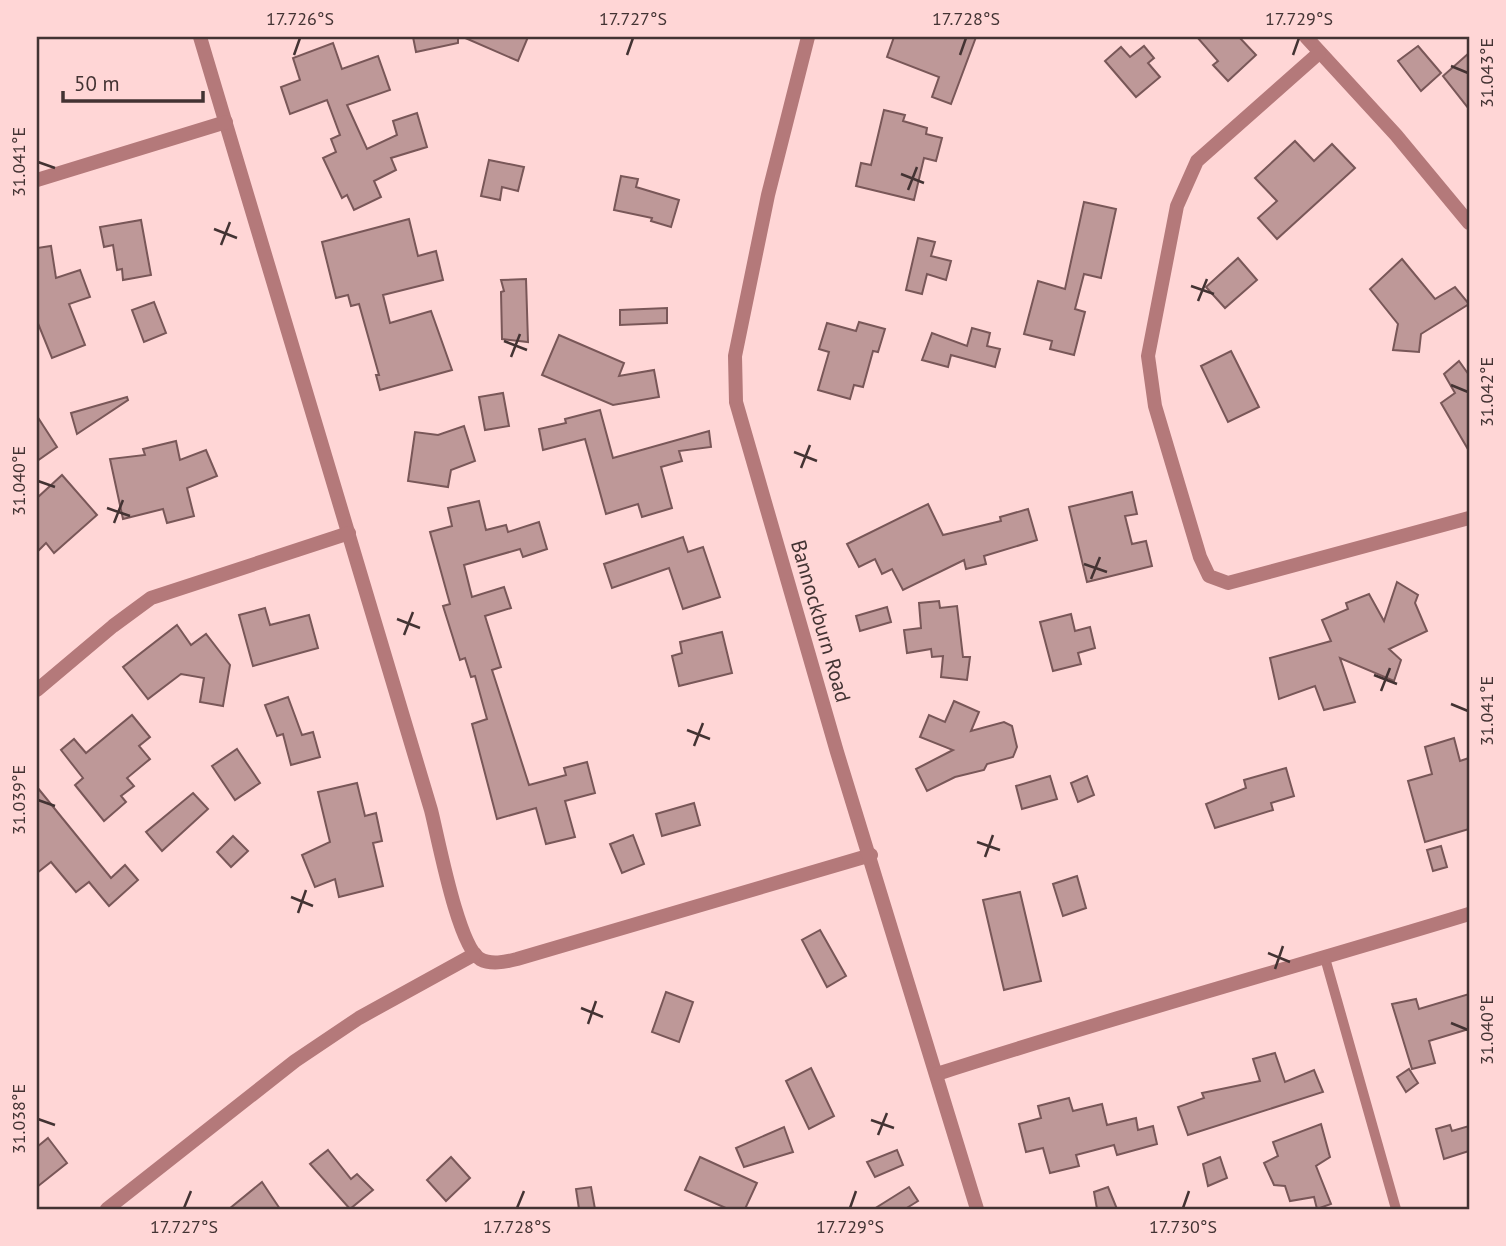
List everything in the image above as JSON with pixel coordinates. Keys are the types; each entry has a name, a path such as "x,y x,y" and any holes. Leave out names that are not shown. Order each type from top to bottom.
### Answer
{"street":[{"path":"200,37 431,810 450,890 468,944 475,954 491,962 517,959 871,855"},
{"name":"Bannockburn Road","path":"808,37 768,195 735,356 734,383 751,461 977,1209"},
{"path":"1306,37 1381,118 1469,223"},
{"path":"1319,53 1197,161 1177,206 1148,356 1155,406 1200,557 1209,576 1228,583 1469,518"},
{"path":"37,180 226,122"},
{"path":"37,690 151,598 349,533"},
{"path":"937,1074 1111,1017 1325,958 1469,914"},
{"path":"107,1209 303,1056 359,1018 475,954"}],"lane":[{"path":"1325,958 1396,1209"}],"building":[{"path":"413,37 458,37 458,43 416,52"},
{"path":"463,37 528,37 518,61"},
{"path":"894,37 976,37 951,104 932,97 939,77 887,57"},
{"path":"1197,37 1239,37 1256,55 1228,81 1213,65 1218,61"},
{"path":"333,43 342,69 378,56 390,90 347,105 367,149 397,135 393,121 417,113 427,147 391,158 396,170 374,181 381,197 354,210 347,195 342,198 323,158 336,152 331,139 340,135 327,100 290,114 281,87 300,80 293,58"},
{"path":"1144,46 1154,58 1148,63 1160,77 1136,97 1105,61 1121,47 1130,57"},
{"path":"1418,46 1441,73 1421,91 1398,61"},
{"path":"1469,53 1469,109 1443,76"},
{"path":"884,110 905,115 903,121 927,128 926,134 942,138 936,161 924,158 914,200 856,186 861,163 871,165"},
{"path":"1295,141 1314,161 1332,144 1355,168 1277,239 1258,218 1277,201 1255,178"},
{"path":"489,160 524,167 518,191 502,187 500,200 481,196"},
{"path":"621,176 638,179 636,187 679,200 671,227 651,221 652,218 614,210"},
{"path":"1084,202 1116,209 1101,278 1084,274 1075,309 1085,312 1074,355 1050,349 1052,341 1024,334 1038,281 1065,289"},
{"path":"409,219 418,256 436,251 443,280 383,295 390,323 431,311 452,370 380,390 376,375 379,375 359,304 351,306 348,295 336,298 322,242"},
{"path":"141,220 151,275 123,280 122,269 117,270 113,245 104,247 100,227"},
{"path":"918,238 935,242 931,256 951,261 946,280 927,274 922,294 906,290"},
{"path":"51,246 56,278 80,270 90,297 69,304 85,345 52,358 37,321 37,248"},
{"path":"1238,258 1257,280 1225,308 1206,287"},
{"path":"1402,259 1435,299 1455,287 1469,304 1421,334 1419,352 1393,350 1398,324 1370,289"},
{"path":"526,279 528,342 502,339 501,292 504,291 501,280"},
{"path":"154,302 166,333 144,342 132,310"},
{"path":"667,308 667,323 620,325 620,310"},
{"path":"859,322 885,329 878,352 873,351 863,387 854,385 850,399 818,390 829,352 819,349 827,323 856,331"},
{"path":"972,328 990,333 987,346 1000,349 995,367 951,355 948,367 922,360 932,333 967,346"},
{"path":"559,335 624,363 619,376 654,370 659,397 613,405 542,375"},
{"path":"1231,351 1259,407 1228,422 1201,366"},
{"path":"1459,361 1469,375 1469,451 1441,403 1455,393 1444,374"},
{"path":"503,393 509,426 485,430 479,397"},
{"path":"127,397 128,400 77,434 71,413"},
{"path":"600,410 613,458 709,431 711,447 679,451 682,461 661,467 672,508 642,517 638,504 606,514 585,439 543,450 539,429 566,423 565,419"},
{"path":"37,416 57,447 37,461"},
{"path":"464,426 475,461 451,470 448,487 408,481 415,432 438,435"},
{"path":"176,441 180,460 206,450 217,476 187,488 194,516 167,523 163,509 123,519 110,459 145,455 143,449"},
{"path":"62,475 97,515 54,553 46,543 37,552 37,498"},
{"path":"1132,492 1137,514 1125,516 1132,544 1146,541 1152,566 1087,582 1069,507"},
{"path":"479,501 486,530 506,525 508,532 539,522 547,549 523,557 520,549 464,565 472,597 504,587 511,608 485,616 501,667 492,670 529,785 566,775 564,768 587,762 595,793 565,801 575,837 546,844 536,808 497,819 472,724 487,719 475,676 471,677 465,658 460,660 443,606 450,604 430,532 452,526 448,508"},
{"path":"928,504 943,535 1001,521 1000,517 1028,509 1037,540 984,556 986,564 966,569 964,560 903,590 892,569 882,574 875,559 859,567 847,544"},
{"path":"683,537 688,552 703,547 720,597 683,609 669,568 612,588 604,564"},
{"path":"1397,582 1418,595 1415,603 1427,631 1389,649 1401,660 1394,681 1340,658 1355,702 1324,710 1315,686 1279,699 1270,658 1331,641 1322,620 1348,609 1346,603 1369,594 1384,621"},
{"path":"939,601 940,608 957,606 963,657 970,657 967,680 941,677 943,656 932,657 931,649 907,653 904,630 921,628 919,603"},
{"path":"887,607 891,622 860,631 856,616"},
{"path":"265,608 270,625 309,615 318,648 253,666 239,615"},
{"path":"1071,614 1075,631 1090,627 1095,648 1078,653 1081,664 1053,671 1040,622"},
{"path":"177,625 191,645 206,634 230,665 223,706 200,702 204,678 181,674 148,699 123,667"},
{"path":"722,632 732,673 679,686 672,656 682,653 680,642"},
{"path":"288,697 302,735 313,732 320,757 291,765 283,734 277,736 265,705"},
{"path":"954,701 979,712 971,731 1004,722 1012,726 1017,747 1013,757 987,764 984,770 955,777 927,791 916,769 953,750 920,737 929,715 945,722"},
{"path":"132,715 150,737 139,746 150,759 127,778 134,786 121,796 126,802 104,821 75,785 83,778 61,750 74,739 86,753"},
{"path":"1454,738 1460,761 1469,758 1469,829 1425,842 1408,781 1432,774 1425,747"},
{"path":"237,749 260,783 235,800 212,766"},
{"path":"1286,768 1294,796 1271,803 1273,810 1215,828 1206,804 1246,788 1244,780"},
{"path":"1050,776 1057,799 1022,809 1016,786"},
{"path":"1087,776 1094,795 1078,802 1071,783"},
{"path":"357,783 365,816 376,813 382,841 373,843 383,886 339,897 335,879 315,887 302,855 330,842 318,792"},
{"path":"37,787 111,878 125,865 138,880 109,906 89,882 76,892 51,862 37,873"},
{"path":"193,793 208,809 162,851 146,832"},
{"path":"694,803 700,825 662,836 656,814"},
{"path":"633,835 644,864 622,873 610,844"},
{"path":"233,836 248,851 231,867 217,852"},
{"path":"1441,846 1447,867 1433,871 1427,850"},
{"path":"1077,876 1086,908 1063,916 1053,884"},
{"path":"1020,892 1041,981 1004,990 983,900"},
{"path":"820,930 846,976 827,987 802,940"},
{"path":"666,992 693,1002 679,1042 652,1032"},
{"path":"1469,994 1469,1029 1429,1041 1435,1063 1412,1069 1392,1004 1416,999 1419,1009"},
{"path":"1275,1053 1285,1082 1314,1070 1323,1092 1188,1135 1178,1107 1204,1098 1202,1093 1260,1081 1253,1059"},
{"path":"811,1068 834,1116 809,1129 786,1081"},
{"path":"1409,1069 1418,1083 1406,1092 1397,1077"},
{"path":"1069,1098 1073,1111 1102,1104 1107,1125 1136,1118 1138,1130 1153,1126 1157,1144 1117,1155 1114,1145 1076,1155 1079,1166 1050,1173 1043,1148 1026,1152 1019,1124 1041,1118 1038,1106"},
{"path":"1321,1124 1330,1157 1316,1166 1331,1204 1317,1209 1314,1197 1290,1201 1285,1186 1274,1185 1264,1163 1278,1156 1273,1142"},
{"path":"1450,1125 1452,1131 1469,1126 1469,1151 1444,1159 1436,1129"},
{"path":"784,1127 793,1152 744,1167 736,1148"},
{"path":"48,1138 67,1163 37,1187 37,1147"},
{"path":"328,1150 351,1179 357,1174 373,1190 350,1209 310,1164"},
{"path":"897,1150 903,1165 875,1177 867,1162"},
{"path":"451,1157 470,1178 446,1201 427,1180"},
{"path":"700,1157 757,1183 745,1209 728,1209 685,1190"},
{"path":"1220,1157 1227,1178 1208,1186 1203,1164"},
{"path":"262,1182 280,1209 229,1209"},
{"path":"591,1187 595,1209 579,1209 576,1189"},
{"path":"909,1187 918,1201 905,1209 874,1209"},
{"path":"1108,1187 1117,1209 1097,1209 1094,1192"}]}
